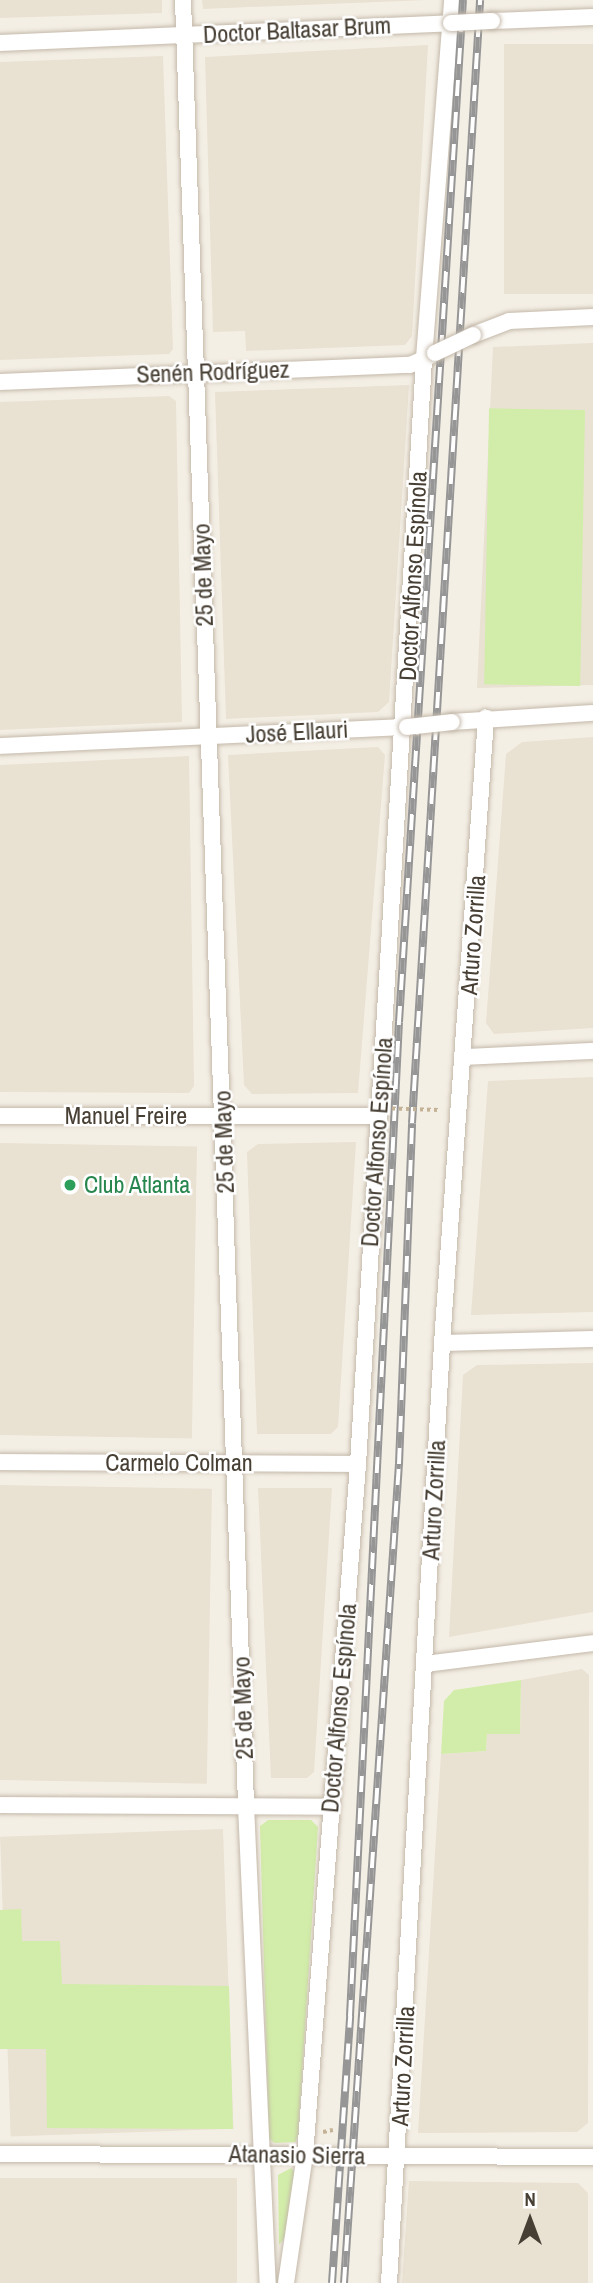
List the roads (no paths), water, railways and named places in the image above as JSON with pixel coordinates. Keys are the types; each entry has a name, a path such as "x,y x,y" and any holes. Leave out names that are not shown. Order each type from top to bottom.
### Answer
{"street":[{"name":"25 de Mayo","path":"183,0 246,1806 268,2283"},
{"name":"Doctor Alfonso Espínola","path":"286,2283 305,2155 358,1464 378,1112 406,727 452,0"},
{"name":"Doctor Baltasar Brum","path":"0,43 593,17"},
{"name":"Senén Rodríguez","path":"0,382 410,365 509,321 593,317"},
{"name":"José Ellauri","path":"0,746 406,727 486,718 593,713"},
{"name":"Arturo Zorrilla","path":"388,2283 398,2157 442,1343 465,1057 486,718"},
{"path":"465,1057 593,1051"},
{"name":"Manuel Freire","path":"0,1116 378,1112"},
{"path":"442,1343 593,1339"},
{"name":"Carmelo Colman","path":"0,1462 358,1464"},
{"path":"425,1664 593,1643"},
{"path":"0,1805 331,1807"},
{"name":"Atanasio Sierra","path":"0,2154 593,2157"}],"railway":[{"path":"332,2283 350,2016 399,1022 463,0"},
{"path":"344,2283 399,1464 412,1123 480,0"}],"place":[{"name":"Club Atlanta","path":"70,1185"}]}
